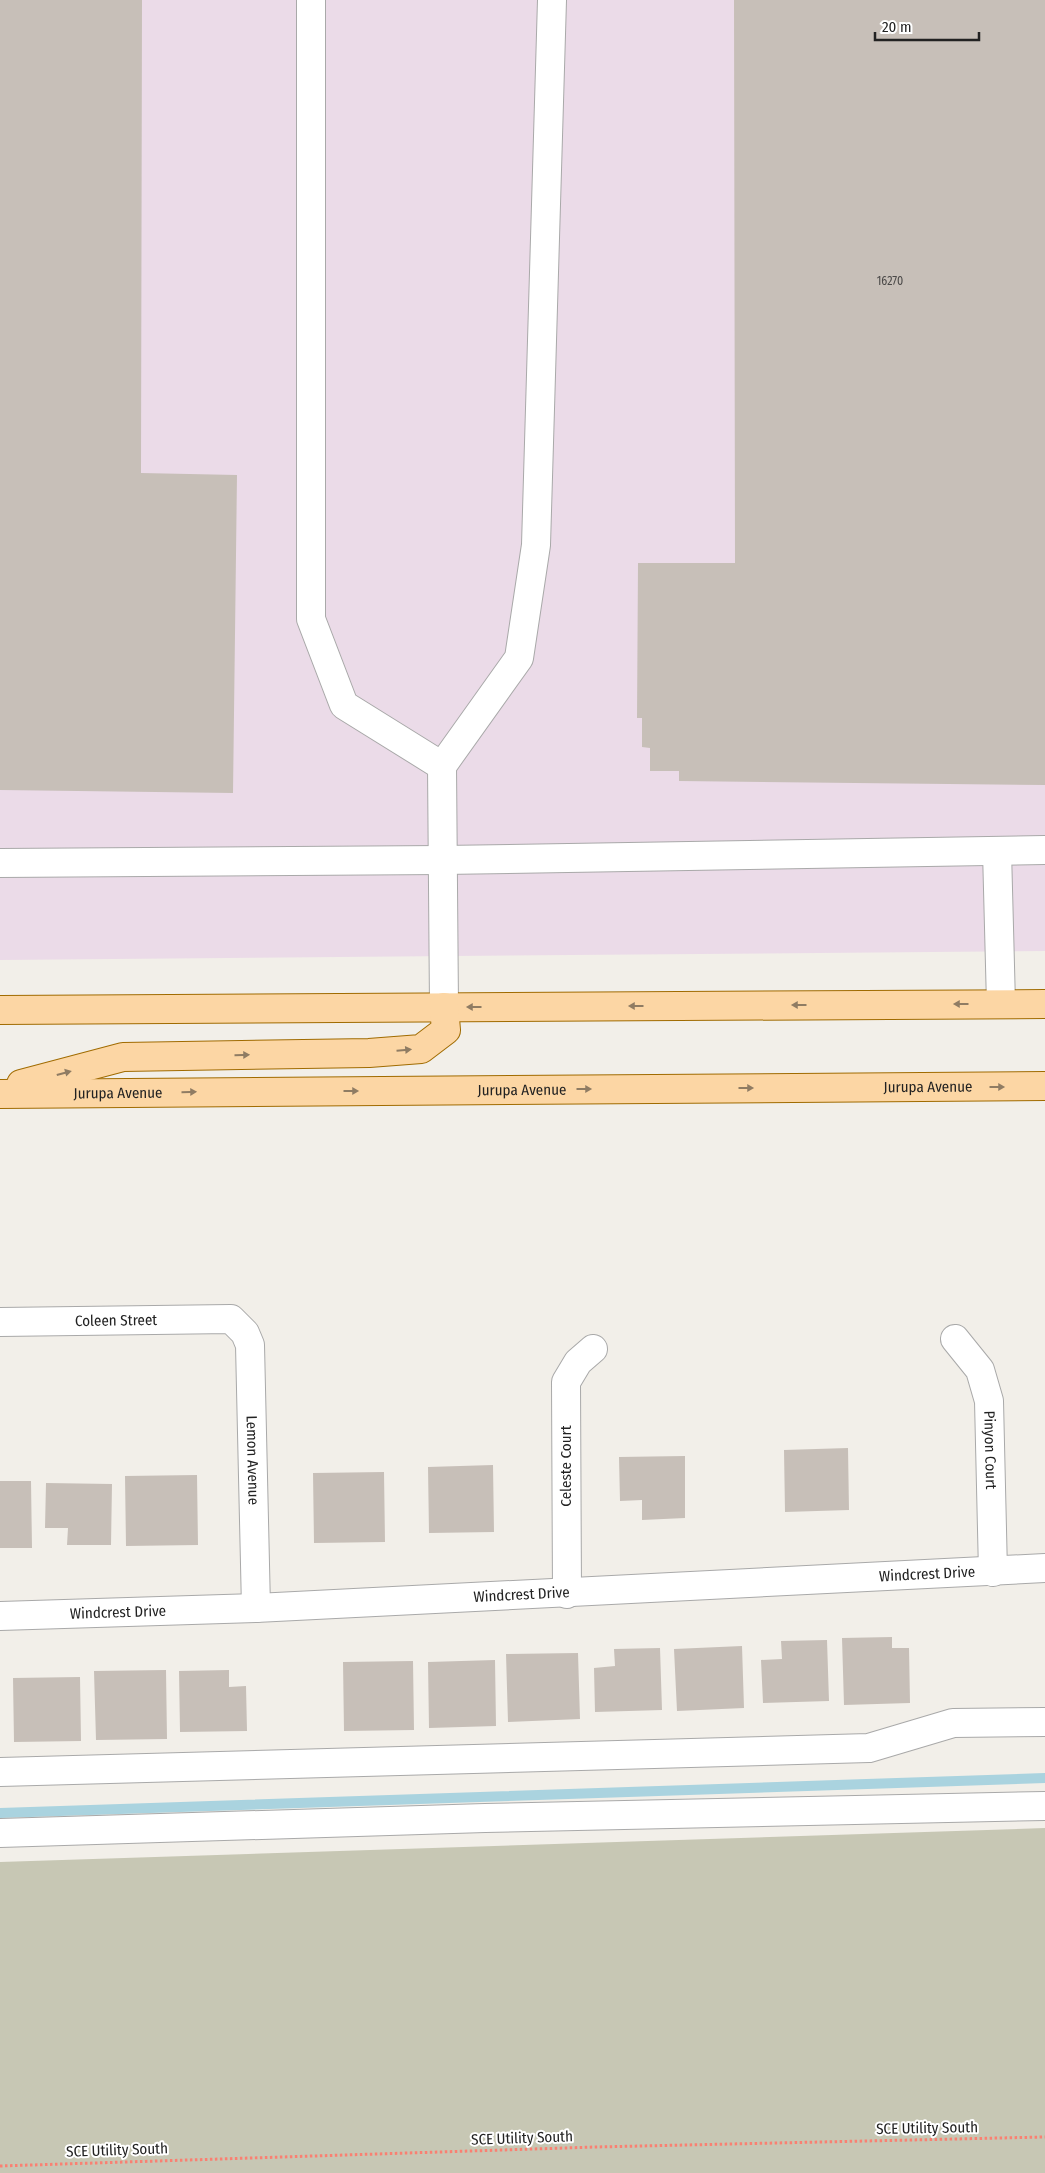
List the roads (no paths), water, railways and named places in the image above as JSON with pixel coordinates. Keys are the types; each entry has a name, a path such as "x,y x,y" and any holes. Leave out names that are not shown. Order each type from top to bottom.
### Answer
{"main road":[{"path":"0,1010 1045,1004"},
{"path":"0,1090 123,1057 369,1053 421,1048 446,1030 444,1007"},
{"name":"Jurupa Avenue","path":"0,1094 1045,1086"}],"street":[{"path":"311,0 311,619 344,705 442,766"},
{"path":"444,1007 442,766 519,658 536,545 552,0"},
{"path":"0,863 443,860 1045,850"},
{"path":"997,851 1001,1004"},
{"name":"Coleen Street","path":"0,1322 231,1319"},
{"name":"Lemon Avenue","path":"231,1319 245,1333 250,1345 256,1608"},
{"name":"Pinyon Court","path":"955,1339 980,1370 989,1401 992,1572"},
{"name":"Celeste Court","path":"566,1594 566,1382 578,1362 593,1349"},
{"name":"Windcrest Drive","path":"0,1616 256,1608 566,1594 1045,1568"},
{"path":"0,1772 869,1748 953,1723 1045,1722"},
{"path":"0,1833 485,1818 1045,1806"}],"waterway":[{"path":"0,1813 1045,1778"}]}
